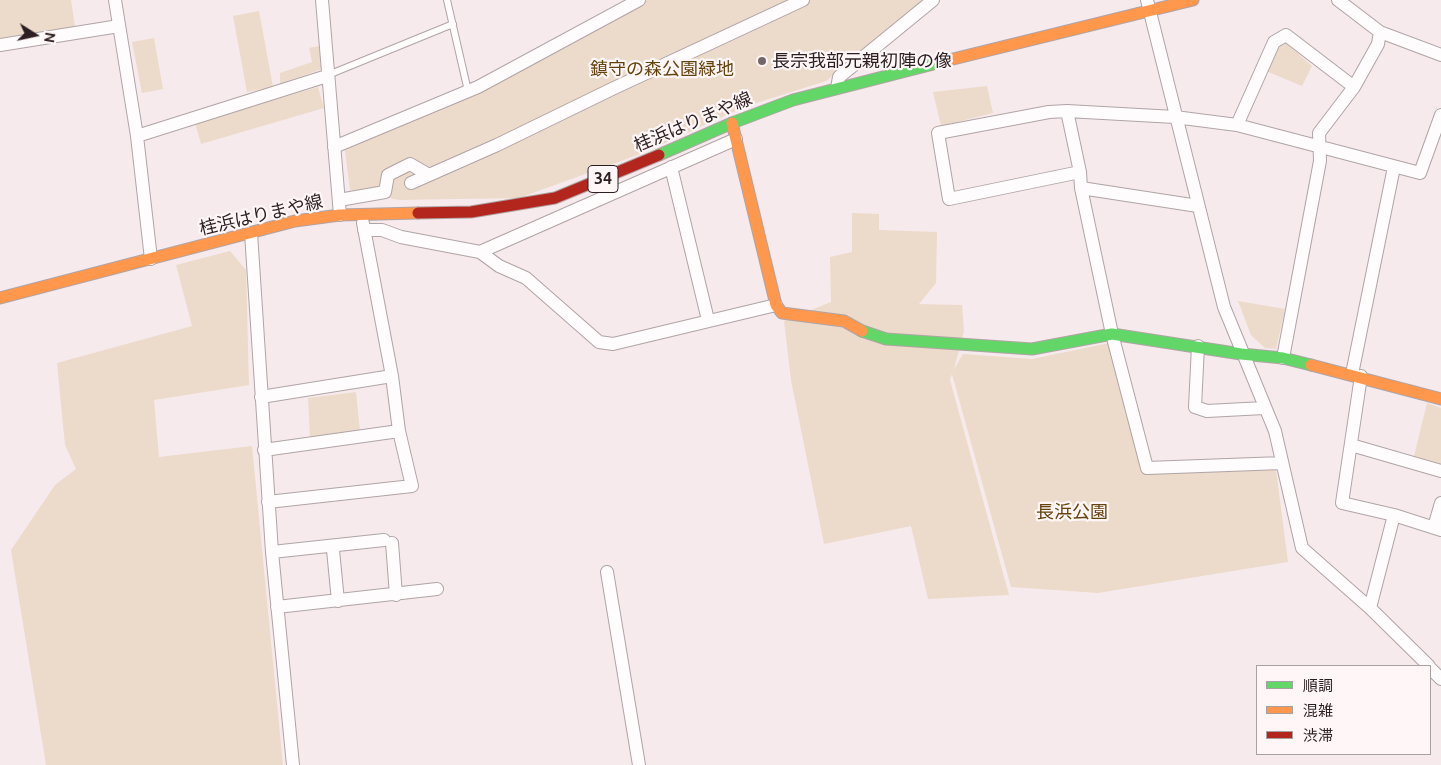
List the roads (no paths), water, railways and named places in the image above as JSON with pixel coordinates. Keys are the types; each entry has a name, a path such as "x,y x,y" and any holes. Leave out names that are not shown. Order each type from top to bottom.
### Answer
{"main road":[{"name":"桂浜はりまや線","path":"0,298 295,221 340,215 471,212 555,198 732,123 837,88 1149,6 1193,0"},
{"path":"732,123 776,306 782,313 844,321 870,335 886,339 1032,349 1112,334 1242,354 1283,358 1356,375 1441,399"}],"street":[{"path":"115,0 137,136 151,259"},
{"path":"322,0 340,215"},
{"path":"334,147 468,92 620,5 639,0"},
{"path":"411,183 497,146 612,88 803,0"},
{"path":"837,88 839,78 933,0"},
{"path":"1338,0 1380,32 1441,55"},
{"path":"1149,6 1175,117 1224,307 1275,431 1302,548 1370,608 1427,665"},
{"path":"0,45 119,26"},
{"path":"1283,358 1320,161 1319,133 1354,87 1378,44 1380,32"},
{"path":"1237,125 1274,42 1286,35 1354,87"},
{"path":"137,136 327,76"},
{"path":"1067,110 1080,172 1081,188 1112,334 1147,468 1282,463"},
{"path":"1080,172 949,199 938,132 1067,110 1175,117 1237,125 1420,174 1441,115"},
{"path":"480,252 736,139"},
{"path":"339,200 385,192 388,175 410,164 430,175"},
{"path":"671,167 708,320"},
{"path":"1394,167 1356,375 1351,445 1342,503 1394,515 1437,529 1441,503"},
{"path":"1081,188 1198,206"},
{"path":"268,502 412,486 399,431 392,376 361,214"},
{"path":"364,230 382,230 401,237 480,252 499,266 526,278 599,342 613,344 708,320 776,306"},
{"path":"251,233 272,552 294,765"},
{"path":"1198,346 1195,407 1207,411 1264,408"},
{"path":"261,396 392,376"},
{"path":"264,450 399,431"},
{"path":"1351,445 1441,472"},
{"path":"1370,608 1394,515"},
{"path":"272,552 388,541 396,594"},
{"path":"333,550 338,601"},
{"path":"607,572 639,765"},
{"path":"277,607 437,589"},
{"path":"1431,669 1441,679"}],"lane":[{"path":"447,0 468,92"},
{"path":"327,76 453,24"}],"place":[{"name":"長宗我部元親初陣の像","path":"762,61"}],"park label":[{"name":"鎮守の森公園緑地","path":"662,69"},
{"name":"長浜公園","path":"1072,512"}]}
